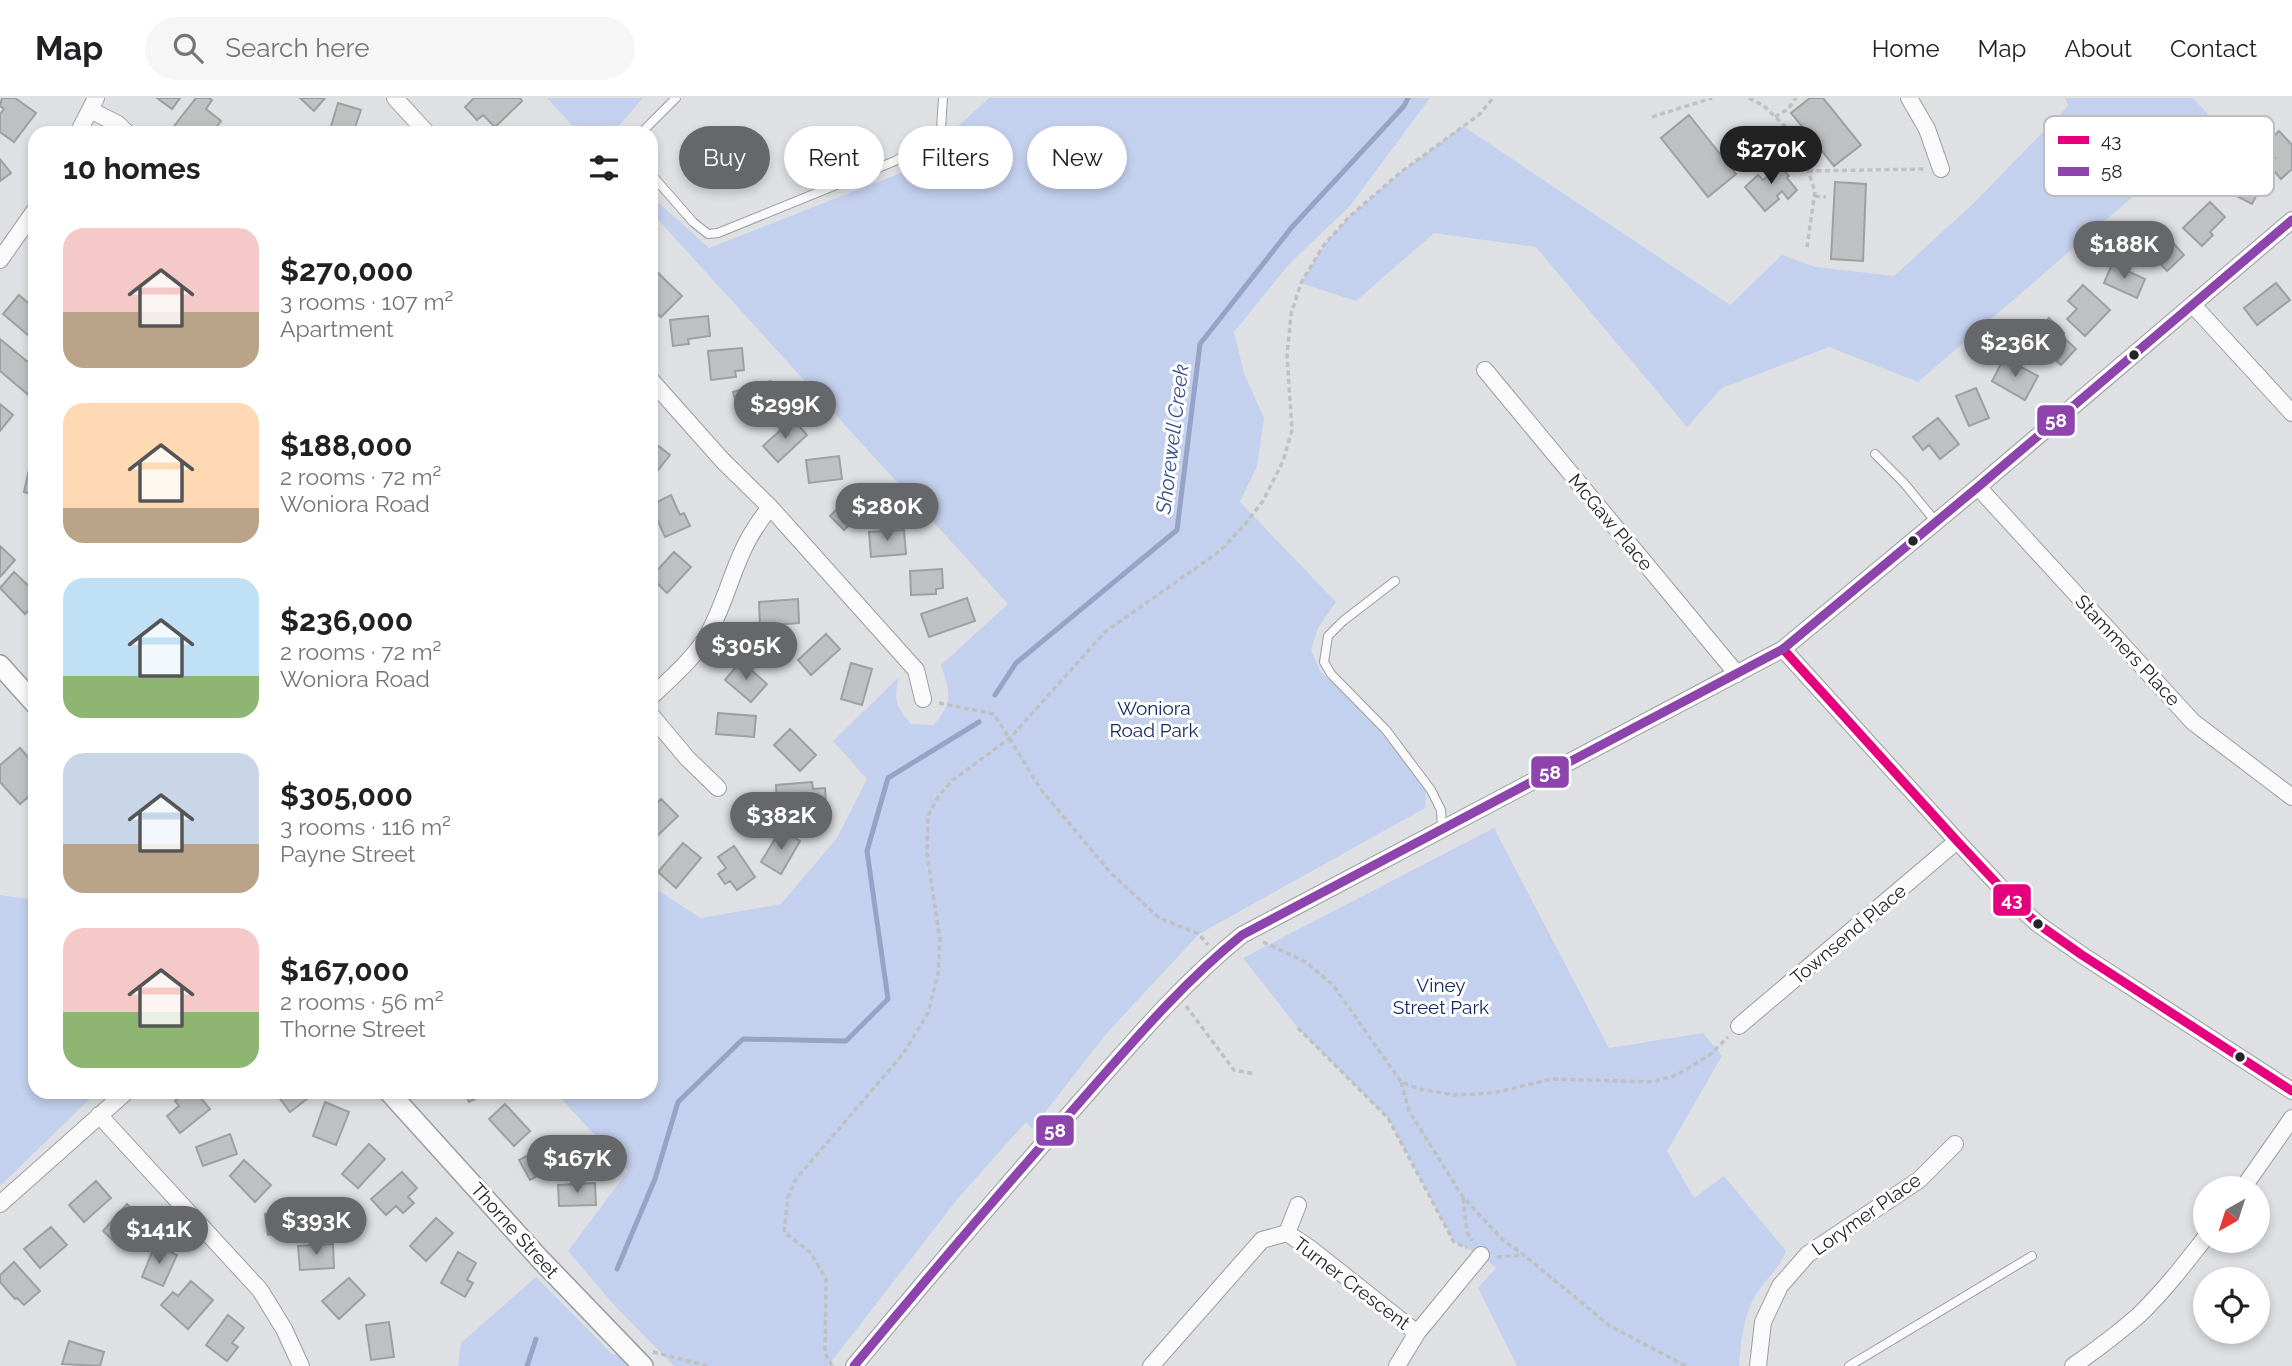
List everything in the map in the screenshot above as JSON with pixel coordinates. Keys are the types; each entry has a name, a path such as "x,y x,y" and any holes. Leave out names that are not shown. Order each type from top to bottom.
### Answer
{"street":[{"path":"395,98 421,126"},
{"path":"1909,98 1927,130 1941,169"},
{"path":"82,126 93,104 120,126"},
{"path":"0,260 28,220"},
{"path":"855,1366 973,1222 1167,1004 1242,934 1783,649 2292,220"},
{"path":"2193,305 2292,413"},
{"name":"McGaw Place","path":"1485,370 1737,674"},
{"path":"658,388 723,461 770,507 916,670 923,699"},
{"name":"Stammers Place","path":"1978,487 2193,722 2292,797"},
{"path":"658,690 705,639 723,603 743,550 754,528 770,507"},
{"path":"1783,649 2017,905 2038,924 2292,1091"},
{"path":"0,665 28,696"},
{"path":"658,723 687,758 718,788"},
{"name":"Townsend Place","path":"1739,1026 1958,841"},
{"path":"0,1205 118,1099"},
{"name":"Thorne Street","path":"395,1099 539,1258 643,1366"},
{"path":"99,1115 260,1290 284,1329 302,1366"},
{"path":"2251,1176 2292,1118"},
{"name":"Lorymer Place","path":"1758,1366 1763,1322 1780,1286 1808,1254 1919,1180 1955,1144"},
{"name":"Turner Crescent","path":"1287,1233 1297,1205"},
{"name":"Turner Crescent","path":"1151,1366 1262,1240 1287,1233 1417,1333"},
{"path":"2073,1366 2140,1314 2193,1253"},
{"path":"1397,1366 1417,1333 1481,1255"}],"lane":[{"path":"648,126 676,98"},
{"path":"658,182 693,222 708,234 719,233 895,162 941,129 943,98"},
{"path":"1875,454 1904,483 1936,522"},
{"path":"1395,581 1328,636 1324,662 1331,674 1385,730 1431,790 1441,810 1442,828"},
{"path":"1849,1366 2032,1256"}],"path":[{"path":"832,1366 825,1353 826,1279 811,1253 784,1232 788,1197 796,1179 903,1054 928,1013 937,974 940,940 927,853 928,817 939,795 953,780 1010,738 1105,632 1220,551 1245,524 1263,501 1283,461 1292,430 1287,356 1291,314 1301,283 1324,245 1349,217 1401,172 1480,114 1493,98"},
{"path":"1652,117 1712,98"},
{"path":"1749,98 1764,106 1789,130 1808,171 1815,196 1807,247"},
{"path":"1775,117 1788,109 1796,98"},
{"path":"1748,139 1768,147 1788,167 1801,156"},
{"path":"1808,171 1941,169"},
{"path":"1815,196 1826,197"},
{"path":"923,699 994,714 1042,792 1110,873 1160,918 1199,934 1216,956"},
{"path":"1242,934 1306,962 1333,985 1401,1082 1409,1111 1463,1197 1504,1241 1610,1326 1686,1366"},
{"path":"1167,1004 1186,1006 1234,1070 1255,1074"},
{"path":"1401,1082 1420,1089 1454,1095 1493,1093 1552,1079 1653,1082 1677,1075 1711,1054 1739,1026"},
{"path":"1298,1028 1388,1118 1454,1242 1481,1255 1503,1258 1524,1255"},
{"path":"1463,1197 1466,1232 1481,1255"},
{"path":"627,1350 658,1352 708,1366"}],"green space":[{"path":"547,98 643,98 619,126 573,126"},
{"name":"Woniora Road Park","path":"989,98 1430,98 1349,207 1290,263 1234,332 1244,373 1264,418 1257,466 1240,502 1336,602 1318,628 1311,650 1320,671 1371,720 1404,760 1426,791 1425,808 1199,934 1106,1034 1032,1129 1026,1122 959,1197 828,1366 674,1366 615,1306 568,1251 628,1171 561,1099 658,1099 658,890 701,918 781,904 837,838 867,779 833,741 899,677 896,697 902,712 911,724 933,725 944,710 948,697 941,665 1008,604 658,220 658,202 709,248 860,189 884,189 884,180 898,174 898,189 1013,189 1013,126 958,126"},
{"path":"2065,98 2193,98 2210,116 2058,116 2068,106"},
{"path":"1463,126 1730,305 1782,255 1816,267 1894,276 1975,202 2044,131 2044,196 2134,196 1918,382 1829,347 1722,388 1687,427 1536,247 1434,233 1356,301 1301,283 1324,245 1349,217 1401,172"},
{"name":"Viney Street Park","path":"1494,828 1609,1048 1703,1033 1722,1056 1667,1151 1694,1198 1724,1176 1786,1251 1751,1304 1743,1330 1739,1366 1517,1366 1478,1288 1496,1268 1481,1255 1454,1242 1388,1118 1298,1028 1243,958"},
{"path":"0,895 28,899 28,1099 90,1099 0,1186"},
{"path":"536,1277 613,1355 627,1351 643,1366 458,1366 461,1343"}],"building":[{"path":"2,98 15,98 36,113 14,142 0,132 0,114 4,109 0,106"},
{"path":"157,98 180,98 172,109"},
{"path":"196,98 212,100 206,109 221,121 217,126 174,126"},
{"path":"300,98 325,98 314,111"},
{"path":"474,98 520,98 522,101 496,126 483,115 477,120 465,107"},
{"path":"1810,98 1823,98 1861,145 1834,166 1791,113"},
{"path":"338,103 361,110 355,126 331,126"},
{"path":"1689,115 1736,174 1708,197 1661,138"},
{"path":"2279,131 2292,145 2292,169 2281,179 2274,171 2274,136"},
{"path":"0,159 11,173 0,181"},
{"path":"1771,161 1780,171 1783,169 1797,190 1788,199 1782,191 1777,196 1779,199 1765,211 1745,187 1758,175 1763,180 1768,176 1761,169"},
{"path":"1835,182 1866,184 1863,261 1831,259"},
{"path":"2236,196 2256,196 2252,204"},
{"path":"2210,202 2225,217 2210,232 2213,235 2202,246 2183,228"},
{"path":"2163,232 2184,255 2167,271 2146,248"},
{"path":"2112,264 2145,279 2137,298 2104,283"},
{"path":"658,273 682,296 661,317 658,314"},
{"path":"2276,283 2290,300 2257,325 2244,308"},
{"path":"2083,285 2110,310 2085,336 2067,319 2077,309 2068,301"},
{"path":"19,295 28,303 28,335 3,314"},
{"path":"708,316 710,336 688,339 689,344 673,346 670,320"},
{"path":"2049,318 2076,349 2061,365 2031,337"},
{"path":"0,339 28,362 28,395 0,371"},
{"path":"742,348 744,370 735,371 736,377 711,380 708,351"},
{"path":"2004,358 2038,376 2025,400 1992,381"},
{"path":"771,381 778,406 740,416 733,392"},
{"path":"1976,388 1989,418 1969,426 1956,396"},
{"path":"0,404 13,415 0,431"},
{"path":"1938,418 1959,444 1940,459 1929,445 1923,450 1913,437"},
{"path":"793,419 807,435 778,462 763,446"},
{"path":"658,446 670,455 658,470"},
{"path":"839,456 842,479 809,483 806,460"},
{"path":"28,474 28,493 24,492"},
{"path":"859,487 873,502 866,508 870,513 861,522 856,518 844,530 830,516"},
{"path":"671,495 680,515 684,513 690,526 665,537 658,521 658,502"},
{"path":"904,530 906,554 871,557 869,532"},
{"path":"0,546 15,560 0,577"},
{"path":"674,552 691,567 667,593 658,584 658,569"},
{"path":"942,569 943,588 936,589 936,594 911,595 910,571"},
{"path":"14,572 28,585 28,611 25,614 0,588"},
{"path":"967,598 975,621 929,637 921,614"},
{"path":"798,599 799,623 760,626 759,602"},
{"path":"826,634 840,649 811,675 798,660"},
{"path":"741,661 767,684 751,702 725,680"},
{"path":"851,663 872,669 862,705 841,699"},
{"path":"718,713 756,716 754,737 716,734"},
{"path":"790,729 816,755 800,771 774,745"},
{"path":"20,748 28,757 28,797 20,804 0,782 0,765"},
{"path":"812,782 813,789 825,788 826,803 777,806 776,785"},
{"path":"661,799 678,816 658,835 658,802"},
{"path":"781,829 800,841 781,874 761,862"},
{"path":"683,843 701,858 676,888 658,872"},
{"path":"734,846 755,877 737,890 730,881 725,884 718,874 726,868 718,857"},
{"path":"202,1099 210,1109 180,1133 167,1116 179,1106 175,1101"},
{"path":"280,1099 307,1099 290,1112"},
{"path":"325,1102 349,1112 336,1145 313,1136"},
{"path":"505,1104 530,1131 514,1146 489,1119"},
{"path":"230,1134 237,1154 203,1166 196,1147"},
{"path":"554,1142 564,1162 530,1180 519,1160"},
{"path":"369,1144 385,1159 358,1188 342,1174"},
{"path":"244,1160 271,1185 255,1202 230,1176"},
{"path":"402,1172 417,1188 408,1197 414,1203 403,1213 396,1206 386,1215 371,1199"},
{"path":"96,1181 111,1198 84,1222 69,1205"},
{"path":"595,1183 596,1205 559,1206 558,1185"},
{"path":"127,1204 144,1219 135,1229 139,1233 128,1247 120,1240 117,1244 103,1231"},
{"path":"303,1209 306,1230 268,1235 265,1214"},
{"path":"436,1218 453,1233 426,1261 410,1246"},
{"path":"51,1227 67,1245 40,1268 24,1249"},
{"path":"333,1244 334,1268 300,1270 298,1246"},
{"path":"155,1245 177,1255 163,1286 142,1277"},
{"path":"458,1252 476,1263 467,1280 473,1283 465,1297 441,1283"},
{"path":"14,1262 40,1291 24,1305 0,1282 0,1275"},
{"path":"349,1278 365,1295 339,1319 322,1301"},
{"path":"191,1281 213,1300 188,1329 161,1305 173,1292 178,1296"},
{"path":"228,1315 244,1328 232,1343 238,1347 227,1361 206,1345"},
{"path":"389,1322 394,1357 371,1360 366,1325"},
{"path":"69,1341 104,1352 100,1366 62,1364"}],"waterway":[{"name":"Shorewell Creek","path":"995,695 1016,663 1177,530 1200,344 1292,227 1404,106 1408,98"},
{"name":"Shorewell Creek","path":"617,1269 655,1179 678,1102 743,1039 846,1041 888,999 867,851 888,778 979,722"},
{"name":"Shorewell Creek","path":"527,1366 536,1339"}],"transit line":[{"name":"58","path":"854,1366 1137,1037 1177,994 1242,935 1783,649 2292,220"},
{"name":"43","path":"1783,649 1957,841 2038,924 2292,1091"}]}
